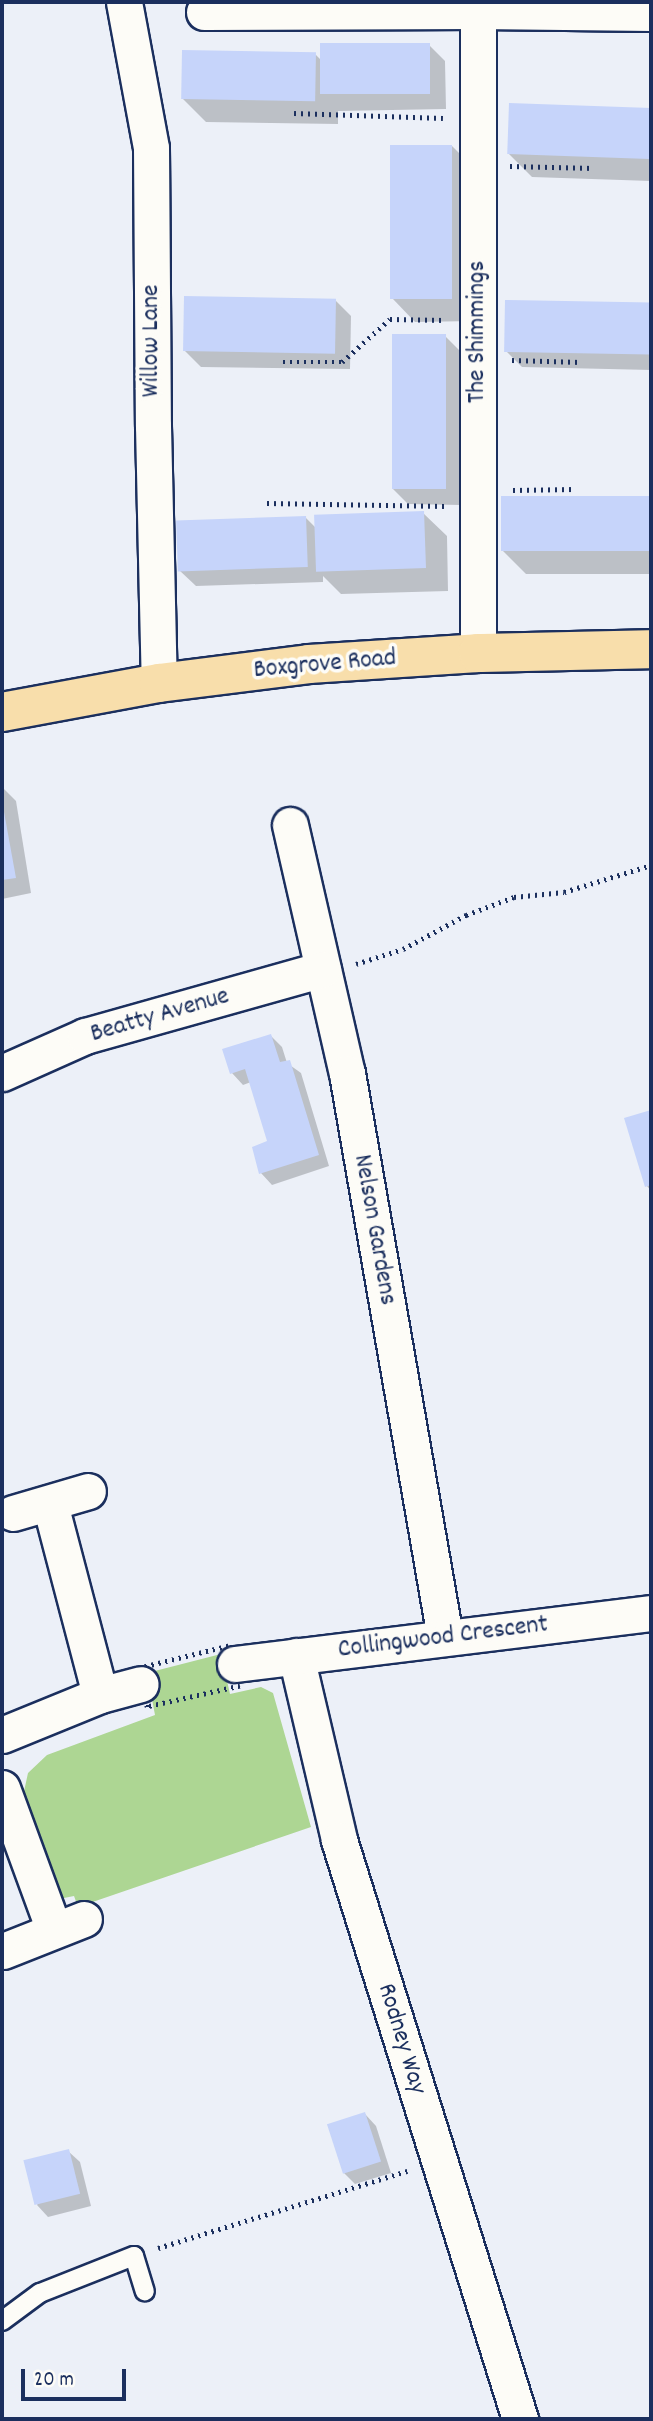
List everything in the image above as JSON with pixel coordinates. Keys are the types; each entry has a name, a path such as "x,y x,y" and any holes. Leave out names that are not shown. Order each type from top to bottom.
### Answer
{"main road":[{"name":"Boxgrove Road","path":"2,712 159,683 309,664 478,653 651,649"}],"street":[{"name":"Willow Lane","path":"124,2 151,148 153,426 159,683"},
{"name":"The Shimmings","path":"478,11 478,653"},
{"path":"204,12 651,13"},
{"name":"Nelson Gardens","path":"290,825 347,1073 445,1637"},
{"name":"Beatty Avenue","path":"6,1060 323,970"},
{"path":"13,1513 88,1491"},
{"path":"50,1504 100,1695"},
{"name":"Collingwood Crescent","path":"235,1664 651,1613"},
{"name":"Rodney Way","path":"296,1656 339,1840 520,2419"},
{"path":"2,1735 100,1695 141,1684"},
{"path":"2,1788 69,1925 3,1951"}],"lane":[{"path":"2,2321 40,2293 134,2256 145,2291"}],"path":[{"path":"294,113 477,120"},
{"path":"478,165 594,168"},
{"path":"283,362 342,362 390,319 478,321"},
{"path":"478,359 581,362"},
{"path":"267,503 478,498 575,489"},
{"path":"323,970 356,964 403,949 466,915 514,897 564,891 651,865"},
{"path":"231,1645 235,1664 240,1686 147,1707 138,1668 231,1645"},
{"path":"134,2256 439,2161"}],"green space":[{"path":"221,1654 230,1694 261,1687 273,1693 311,1827 78,1907 74,1896 59,1899 23,1796 28,1773 47,1755 155,1715 147,1673"}],"building":[{"path":"320,43 430,43 430,94 320,94"},
{"path":"182,50 316,52 315,101 181,99"},
{"path":"509,103 651,108 649,159 507,154"},
{"path":"390,145 452,145 452,299 390,299"},
{"path":"184,296 336,299 335,354 183,351"},
{"path":"505,300 651,303 650,355 504,352"},
{"path":"392,334 446,334 446,489 392,489"},
{"path":"501,496 651,496 651,551 501,551"},
{"path":"424,511 426,568 316,572 314,515"},
{"path":"306,516 308,567 178,572 176,521"},
{"path":"2,801 16,878 2,880"},
{"path":"271,1034 280,1062 290,1060 319,1155 259,1174 252,1147 267,1141 245,1069 230,1074 222,1049"},
{"path":"651,1110 651,1185 645,1187 624,1118"},
{"path":"365,2112 381,2161 343,2174 327,2124"},
{"path":"69,2149 80,2194 35,2205 23,2160"}]}
